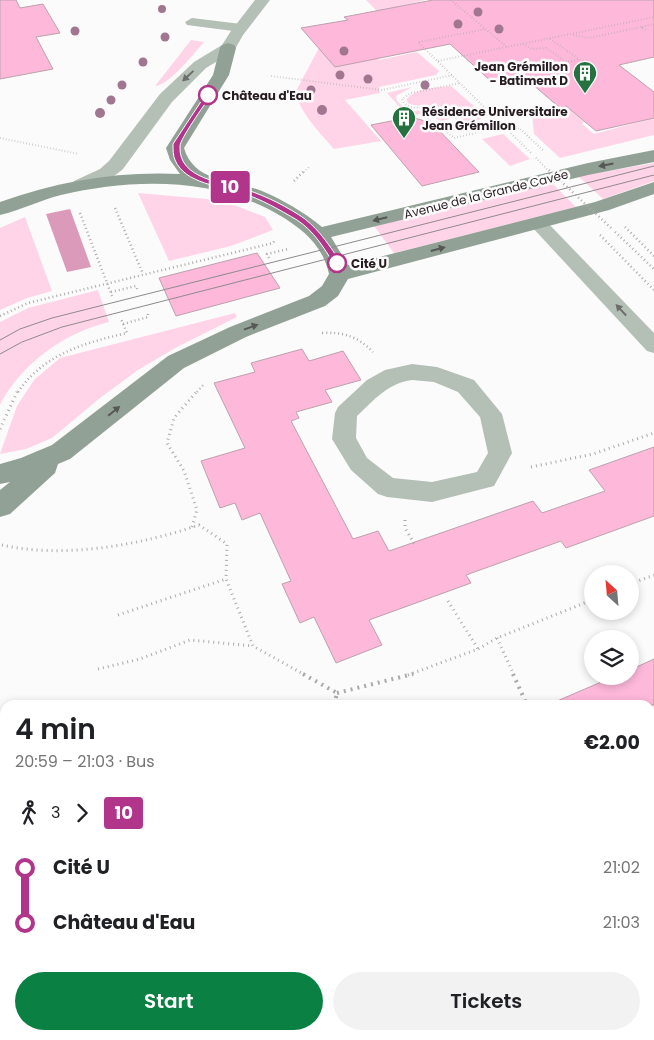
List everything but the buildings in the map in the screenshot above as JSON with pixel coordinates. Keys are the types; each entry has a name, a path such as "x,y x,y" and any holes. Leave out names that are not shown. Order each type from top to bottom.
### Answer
{"main road":[{"path":"210,184 187,170 178,160 175,148 221,75 228,48"},
{"name":"Avenue de la Grande Cavée","path":"318,234 588,169 654,156"},
{"path":"0,210 35,196 81,185 131,179 176,180 210,184 236,189 258,197 301,220 318,234 329,248 339,266 340,274 330,291 317,301 238,332 176,362 28,480 0,506"},
{"path":"340,274 602,206 654,188"},
{"path":"0,474 43,461 76,442"}],"street":[{"path":"81,185 113,169 177,86 200,65 228,48 263,0"}],"lane":[{"path":"192,22 241,28"},
{"path":"538,223 654,346"},
{"path":"412,372 437,375 466,386 491,414 500,453 485,479 432,492 387,486 359,464 344,439 346,413 375,386 393,375 412,372"}],"path":[{"path":"451,0 508,47"},
{"path":"438,61 654,17"},
{"path":"632,21 645,30"},
{"path":"570,34 589,38 654,24"},
{"path":"486,29 419,43 654,269"},
{"path":"550,39 585,64"},
{"path":"523,44 529,48 546,48 567,62 579,59"},
{"path":"271,76 382,90 453,75"},
{"path":"438,126 455,122 458,114 452,110 437,106 413,109 405,104 402,99 411,93 460,83"},
{"path":"425,118 454,138 504,126"},
{"path":"508,130 519,128 542,149"},
{"path":"0,138 80,154"},
{"path":"292,182 310,166"},
{"path":"112,200 143,274"},
{"path":"79,209 112,296"},
{"path":"595,230 654,290"},
{"path":"632,234 654,256"},
{"path":"0,316 28,302 273,243 277,238"},
{"path":"269,258 267,254 291,248"},
{"path":"110,292 136,286 138,291"},
{"path":"123,324 148,317 148,314"},
{"path":"0,429 19,390 41,367 63,351 127,333 121,319"},
{"path":"316,334 343,331 363,340 393,375"},
{"path":"192,528 198,510 184,471 167,443 174,418 205,384"},
{"path":"493,464 526,468 592,454 654,433"},
{"path":"2,545 57,550 99,548 142,542 199,525 227,544 226,579 253,646"},
{"path":"639,581 654,575"},
{"path":"118,615 226,579"},
{"path":"448,601 478,649"},
{"path":"98,669 140,659 190,640 253,646 337,693 413,674 478,649 497,638 584,603"},
{"path":"497,638 524,700"},
{"path":"335,700 337,693"}],"shaded area":[{"path":"366,0 425,0 378,12"},
{"path":"191,40 204,42 174,75 161,85 155,86"},
{"path":"320,46 371,51 379,60 417,52 439,71 436,75 379,87 380,93 345,100 381,141 334,149 305,114 297,98 296,91"},
{"path":"451,86 485,116 466,129 451,132 449,129 460,123 461,116 450,108 409,104 406,100 421,90"},
{"path":"412,87 396,96 397,101 405,108 415,111 441,108 455,116 442,122 427,113 408,116 387,93"},
{"path":"568,108 594,134 654,118 654,135 560,158 534,134 532,114"},
{"path":"503,134 530,159 510,166 482,139"},
{"path":"654,163 654,181 603,199 578,176"},
{"path":"551,182 576,207 394,253 374,226"},
{"path":"138,193 207,199 237,206 265,217 273,230 231,246 169,261"},
{"path":"70,209 91,267 67,272 46,214"},
{"path":"25,217 52,291 27,298 0,310 0,228"},
{"path":"98,290 109,322 76,334 46,352 20,376 0,405 0,322 28,308"},
{"path":"235,313 237,317 177,347 138,370 100,398 52,438 26,449 0,454 17,406 34,380 60,358"}],"tram line":[{"path":"0,340 20,329 52,318 654,166"},
{"path":"0,354 22,342 62,327 654,175"}],"bus line":[{"name":"10","path":"208,95 176,144 178,160 187,170 203,181 243,191 301,220 318,234 329,248 337,263"}],"place":[{"name":"Jean Grémillon - Batiment D","path":"585,94"},
{"name":"Château d'Eau","path":"208,95"},
{"name":"Résidence Universitaire Jean Grémillon","path":"404,139"},
{"name":"Cité U","path":"337,263"}]}
